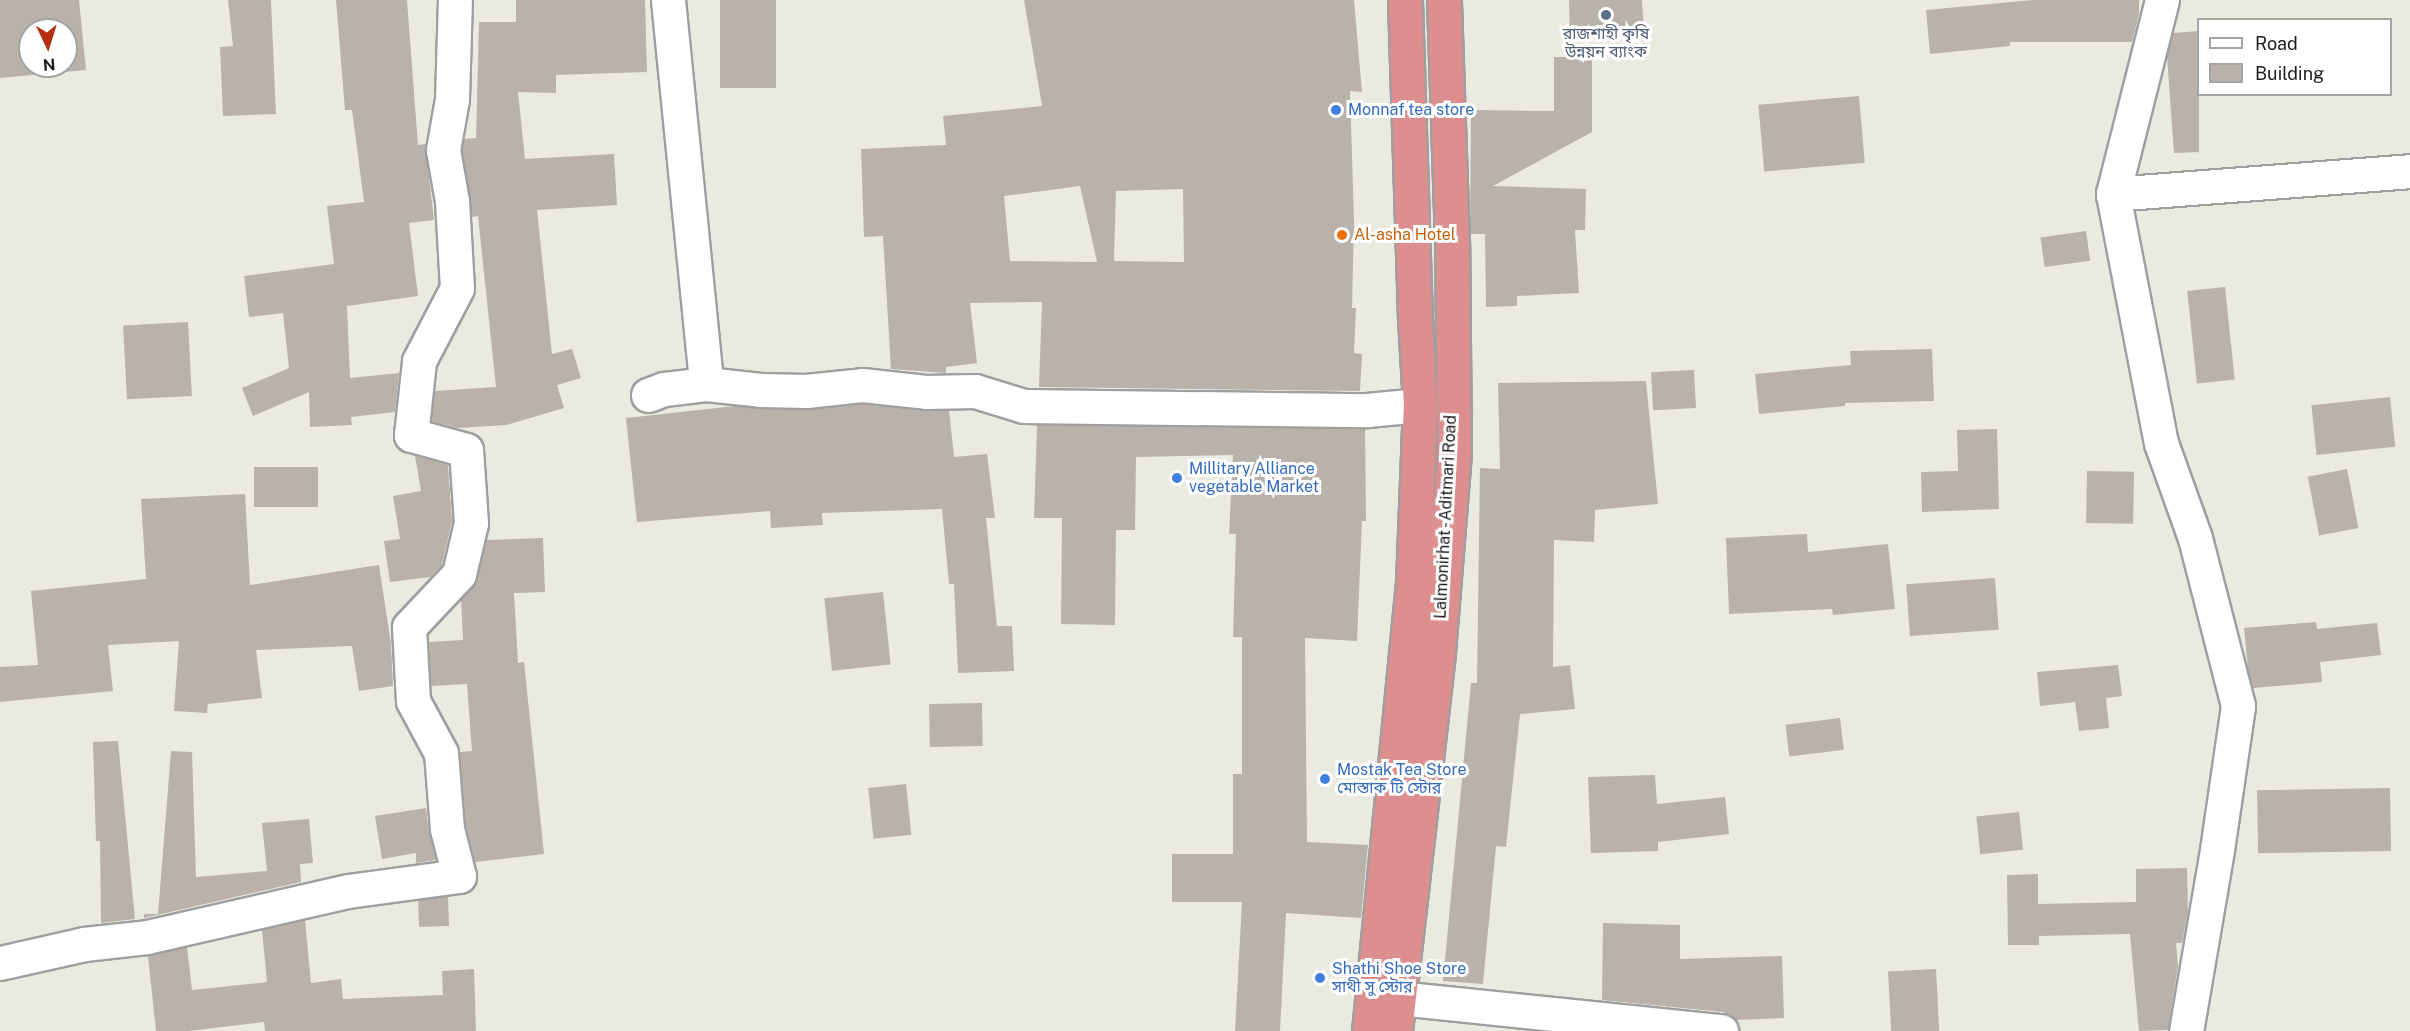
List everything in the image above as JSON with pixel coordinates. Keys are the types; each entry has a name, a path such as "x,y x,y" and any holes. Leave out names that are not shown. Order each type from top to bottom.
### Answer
{"highway":[{"path":"1369,1031 1413,584 1420,405 1415,319 1405,0"},
{"name":"Lalmonirhat - Aditmari Road","path":"1395,1031 1438,652 1454,454 1452,243 1444,0"}],"street":[{"path":"0,963 84,944 147,937 348,891 459,876 447,829 441,753 413,701 409,627 459,574 471,523 466,450 411,435 419,361 457,288 452,201 443,150 452,99 455,0"},
{"path":"668,0 706,384"},
{"path":"2162,0 2113,194 2161,442 2195,538 2238,706 2217,850 2186,1031"},
{"path":"2113,194 2410,171"},
{"path":"648,395 664,389 706,384 761,390 806,391 862,385 926,392 975,391 1024,406 1367,410 1420,405"},
{"path":"1399,998 1721,1031"}],"building":[{"path":"0,0 79,0 86,70 78,71 78,18 18,18 18,76 0,78"},
{"path":"228,0 271,0 276,114 223,116 220,47 233,46"},
{"path":"336,0 407,0 418,145 425,144 434,220 409,223 418,296 347,306 350,378 399,373 395,412 351,417 352,425 310,427 309,392 253,416 242,388 289,368 283,313 249,317 244,276 334,264 327,206 364,202 352,110 345,110"},
{"path":"516,0 645,0 647,72 556,75 556,93 518,92 525,159 614,154 617,205 537,210 552,354 572,349 581,378 557,385 564,408 506,425 457,428 431,421 435,391 496,387 478,216 472,217 462,150 464,139 476,138 479,22 516,22"},
{"path":"720,0 776,0 776,88 720,88"},
{"path":"1024,0 1354,0 1362,92 1350,91 1354,221 1352,308 1356,308 1354,353 1362,354 1360,391 1039,387 1042,302 970,303 977,363 946,367 946,373 891,369 883,236 864,237 861,149 946,145 943,116 1042,106","holes":["1080,186 1097,262 1010,261 1004,196","1183,189 1184,262 1114,261 1116,191"]},
{"name":"রাজশাহী কৃষি উন্নয়ন ব্যাংক","path":"1569,0 1642,0 1644,31 1570,36"},
{"path":"2033,0 2139,0 2139,14 2132,42 2010,42 2010,46 1930,54 1926,10"},
{"path":"2197,31 2199,152 2174,153 2167,56 2173,33"},
{"path":"1554,57 1592,57 1592,132 1493,186 1586,189 1585,230 1575,230 1579,293 1517,296 1517,306 1486,307 1485,234 1470,234 1471,110 1554,111"},
{"path":"1859,96 1865,163 1764,172 1758,105"},
{"path":"2086,231 2090,261 2045,267 2040,237"},
{"path":"2225,287 2235,379 2197,383 2187,291"},
{"path":"188,322 192,396 127,399 123,325"},
{"path":"1932,349 1934,401 1845,403 1845,406 1759,414 1755,374 1851,365 1850,351"},
{"path":"1694,370 1696,408 1653,410 1651,372"},
{"path":"1646,381 1658,504 1595,510 1594,542 1554,540 1553,667 1570,665 1575,709 1520,714 1506,847 1496,846 1483,984 1443,981 1471,683 1477,683 1480,468 1500,469 1498,383"},
{"path":"2390,397 2395,447 2317,455 2311,405"},
{"path":"862,404 924,411 949,410 954,457 987,454 995,518 986,518 997,626 1012,626 1014,671 958,673 954,584 949,584 942,509 822,513 823,525 771,528 770,511 637,522 626,418 735,406 806,410"},
{"path":"1037,425 1365,429 1366,521 1362,521 1357,641 1305,638 1307,842 1368,845 1361,918 1286,913 1280,1031 1235,1031 1242,902 1172,902 1172,854 1233,854 1233,774 1242,774 1242,637 1233,637 1236,534 1229,534 1233,455 1136,457 1135,530 1116,530 1115,625 1061,624 1062,518 1034,518"},
{"path":"1997,429 1999,509 1922,512 1921,472 1958,471 1957,430"},
{"path":"415,456 448,465 452,521 442,565 430,577 390,582 384,541 400,539 393,496 421,491"},
{"path":"254,467 318,467 318,507 254,507"},
{"path":"2347,469 2358,528 2319,536 2308,477"},
{"path":"2087,471 2134,472 2133,524 2086,523"},
{"path":"245,494 250,585 379,565 391,644 393,686 359,691 352,646 256,650 262,698 208,704 207,713 174,711 179,641 108,645 113,691 0,702 0,667 38,665 31,591 146,579 141,499"},
{"path":"1807,534 1808,552 1888,544 1895,609 1833,615 1832,609 1729,614 1726,538"},
{"path":"543,538 545,592 514,593 518,663 524,662 544,854 475,862 466,826 460,752 472,751 467,684 431,686 429,642 463,640 461,599 477,579 486,540"},
{"path":"1995,578 1999,630 1910,636 1906,584"},
{"path":"883,592 891,665 832,671 824,598"},
{"path":"2316,622 2317,629 2377,623 2381,655 2320,662 2322,682 2253,688 2248,669 2244,628"},
{"path":"2118,665 2122,696 2106,698 2109,728 2079,731 2075,702 2040,706 2037,672"},
{"path":"982,703 983,746 930,747 929,704"},
{"path":"1840,718 1844,750 1789,756 1785,725"},
{"path":"118,741 135,919 101,923 100,841 96,841 93,742"},
{"path":"171,751 192,752 196,877 267,871 262,823 309,819 313,863 300,864 301,882 144,918 144,914 158,914"},
{"path":"1655,775 1657,804 1725,797 1729,834 1658,842 1658,851 1591,853 1588,777"},
{"path":"906,784 911,835 874,839 868,788"},
{"path":"2390,788 2391,851 2258,853 2257,790"},
{"path":"426,808 436,860 416,863 416,853 382,859 375,816"},
{"path":"2019,812 2023,850 1980,854 1976,816"},
{"path":"2187,868 2188,911 2182,943 2176,943 2178,966 2168,1030 2139,1031 2130,934 2039,936 2039,945 2008,945 2007,875 2038,874 2038,904 2136,902 2136,869"},
{"path":"448,896 449,926 419,927 418,897"},
{"path":"305,920 311,983 341,979 343,999 443,995 442,971 474,969 476,1031 265,1031 264,1022 189,1031 156,1031 148,956 187,947 192,990 267,982 262,930"},
{"path":"1603,923 1680,925 1680,959 1782,956 1784,1018 1735,1020 1723,1012 1602,1000"},
{"path":"1936,969 1939,1031 1891,1031 1888,972"}],"place":[{"name":"রাজশাহী কৃষি উন্নয়ন ব্যাংক","path":"1606,15"},
{"name":"Monnaf tea store","path":"1336,110"},
{"name":"Al-asha Hotel","path":"1342,235"},
{"name":"Millitary Alliance vegetable Market","path":"1177,478"},
{"name":"Mostak Tea Store মোস্তাক টি স্টোর","path":"1325,779"},
{"name":"Shathi Shoe Store সাথী সু স্টোর","path":"1320,978"}]}
